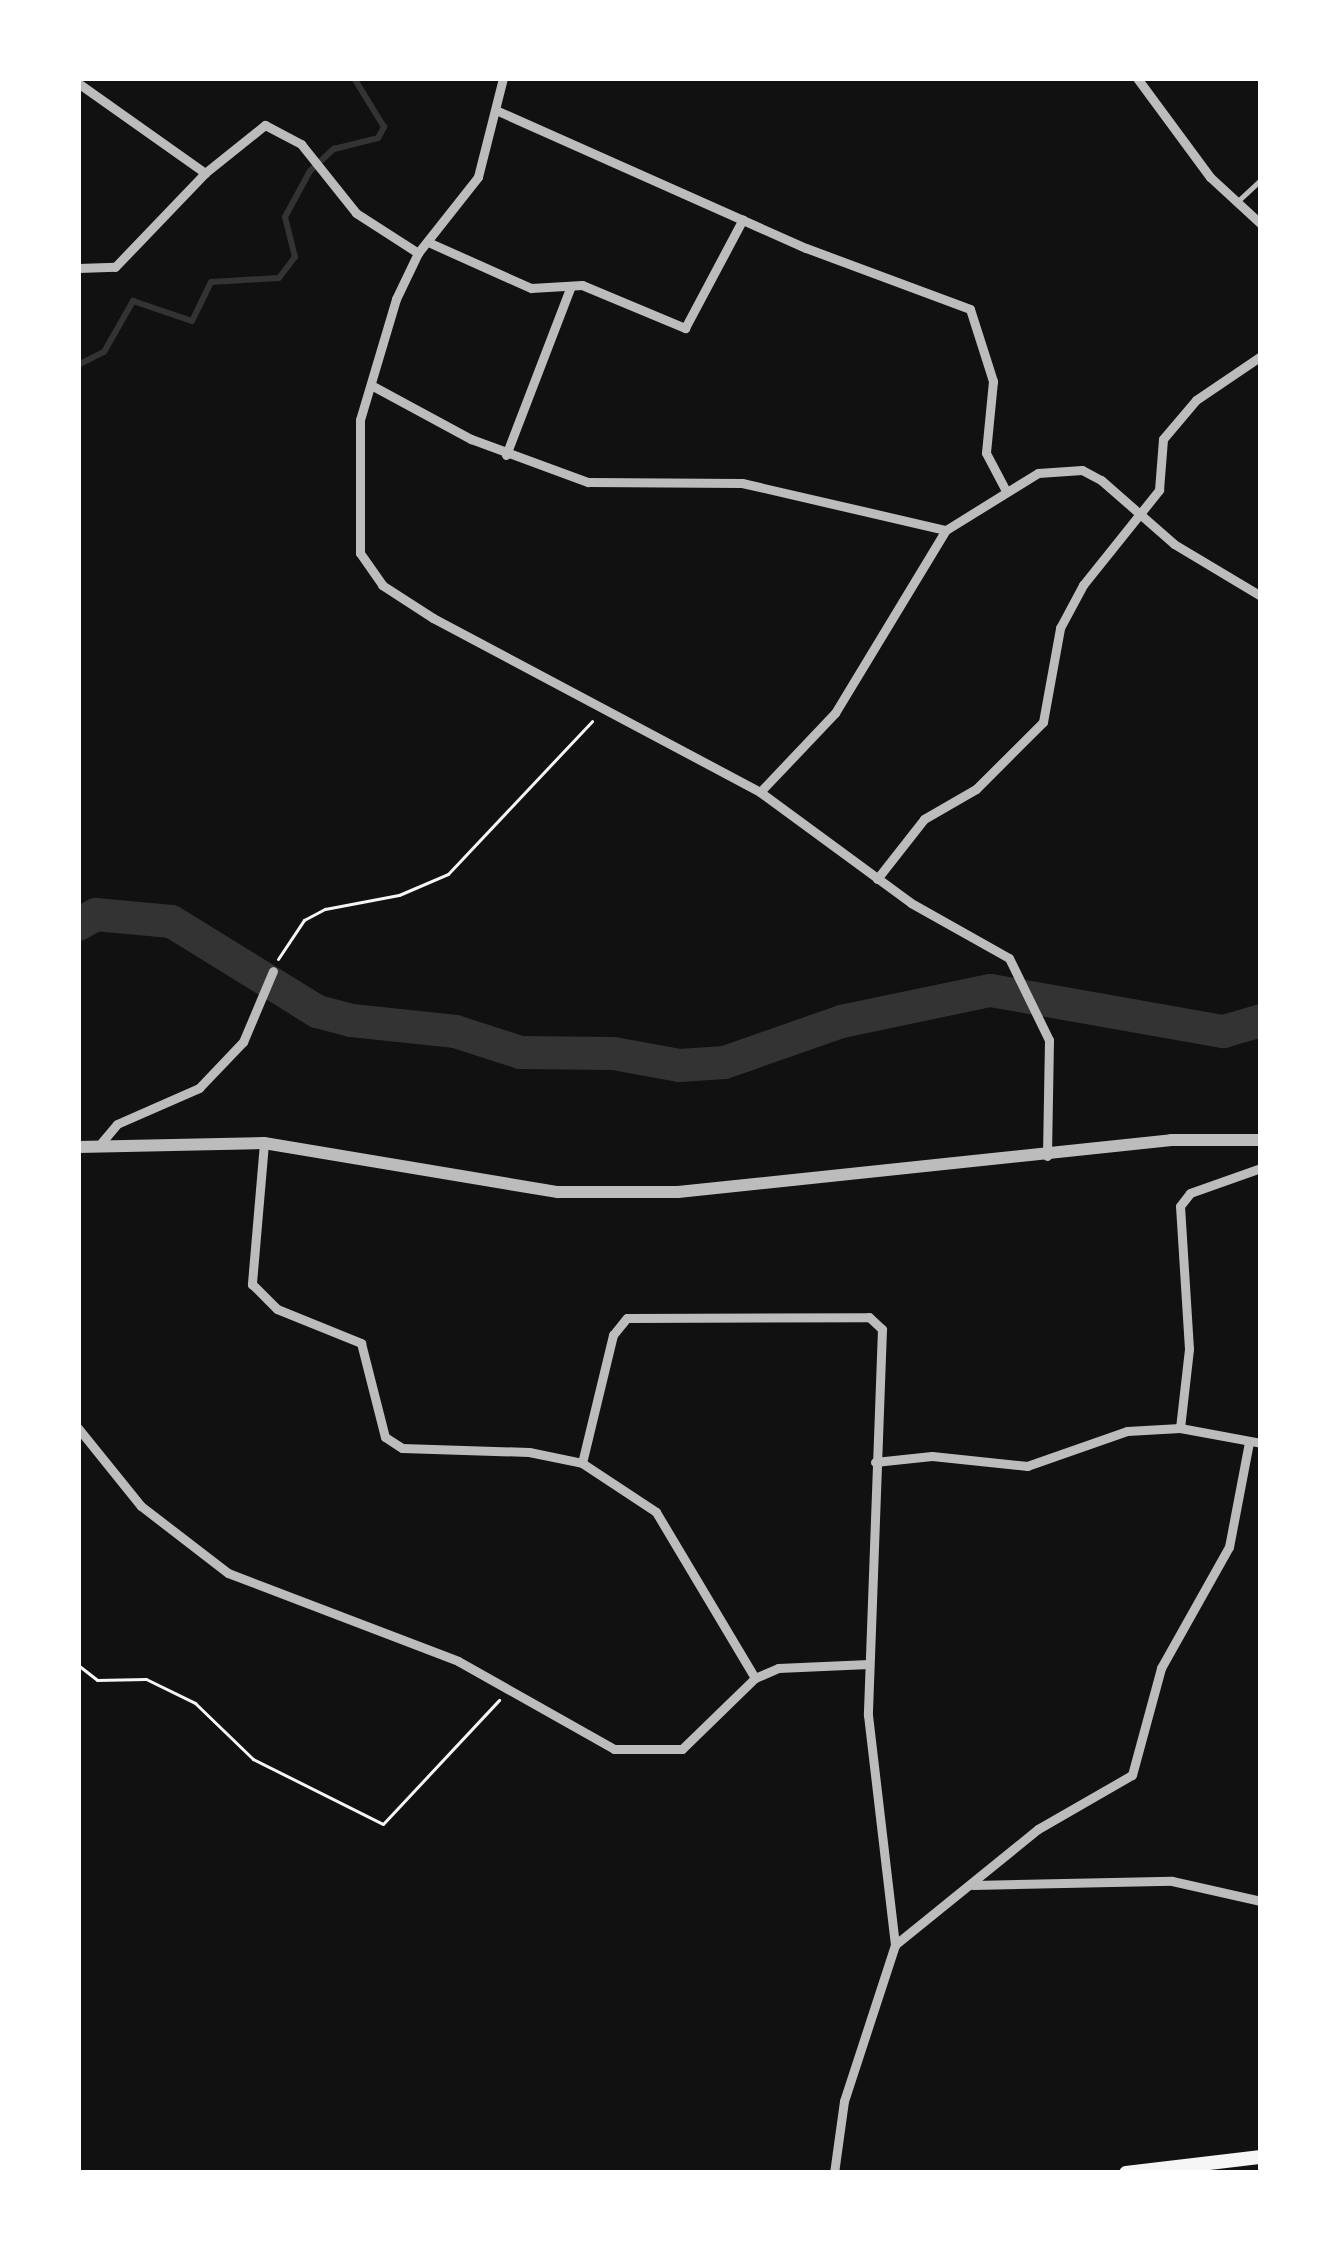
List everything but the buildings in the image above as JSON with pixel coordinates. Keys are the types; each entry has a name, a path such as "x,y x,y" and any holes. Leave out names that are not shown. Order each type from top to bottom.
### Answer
{"main road":[{"path":"1126,2173 1197,2169 1261,2157"}],"street":[{"path":"503,78 478,177 418,253 360,420 356,534 369,569 433,618 760,792 877,879 1009,958 1034,1003 1053,1067 1047,1157"},
{"path":"1137,78 1237,202 1261,224"},
{"path":"78,83 205,173"},
{"path":"498,111 743,219 970,309 993,381 986,453 1005,489"},
{"path":"78,268 115,267 205,173 251,132 273,125 301,144 356,213 418,253"},
{"path":"428,242 531,288 572,286 685,328 743,219"},
{"path":"506,454 572,286"},
{"path":"877,879 924,819 976,789 1043,722 1070,606 1159,490 1163,439 1196,400 1261,356"},
{"path":"371,385 506,454 588,482 742,483 946,530"},
{"path":"760,792 835,713 946,530 1005,489 1038,473 1082,470 1143,511 1174,544 1261,596"},
{"path":"102,1142 117,1124 199,1088 243,1042 273,971"},
{"path":"78,1147 102,1142 264,1143 558,1192 678,1192 1047,1157 1171,1140 1261,1140"},
{"path":"264,1143 251,1284 277,1309 361,1343 385,1437 402,1448 529,1452 582,1463 656,1512 755,1678"},
{"path":"1180,1428 1189,1349 1180,1206 1190,1193 1261,1168"},
{"path":"582,1463 613,1335 627,1318 869,1317 882,1329 869,1664 879,1837 895,1945 844,2101 835,2173"},
{"path":"78,1428 141,1506 228,1573 413,1640 614,1749 662,1754 682,1749 755,1678 778,1668 869,1664"},
{"path":"874,1462 932,1456 1028,1466 1127,1431 1180,1428 1255,1442 1229,1547 1162,1668 1132,1774 1038,1829 895,1945"},
{"path":"973,1885 1172,1881 1261,1901"}],"lane":[{"path":"1237,202 1261,180"}],"path":[{"path":"273,971 304,920 448,874 602,711"},
{"path":"78,1666 97,1680 146,1679 195,1703 253,1759 383,1824 508,1690"}],"waterway":[{"path":"78,365 104,352 133,301 192,321 211,282 279,278 295,257 285,217 310,171 334,149 378,138 384,127 354,78"},
{"path":"78,924 95,914 171,921 317,1011 351,1020 455,1031 520,1052 613,1053 679,1065 724,1062 841,1021 990,990 1223,1031 1261,1020"}]}
